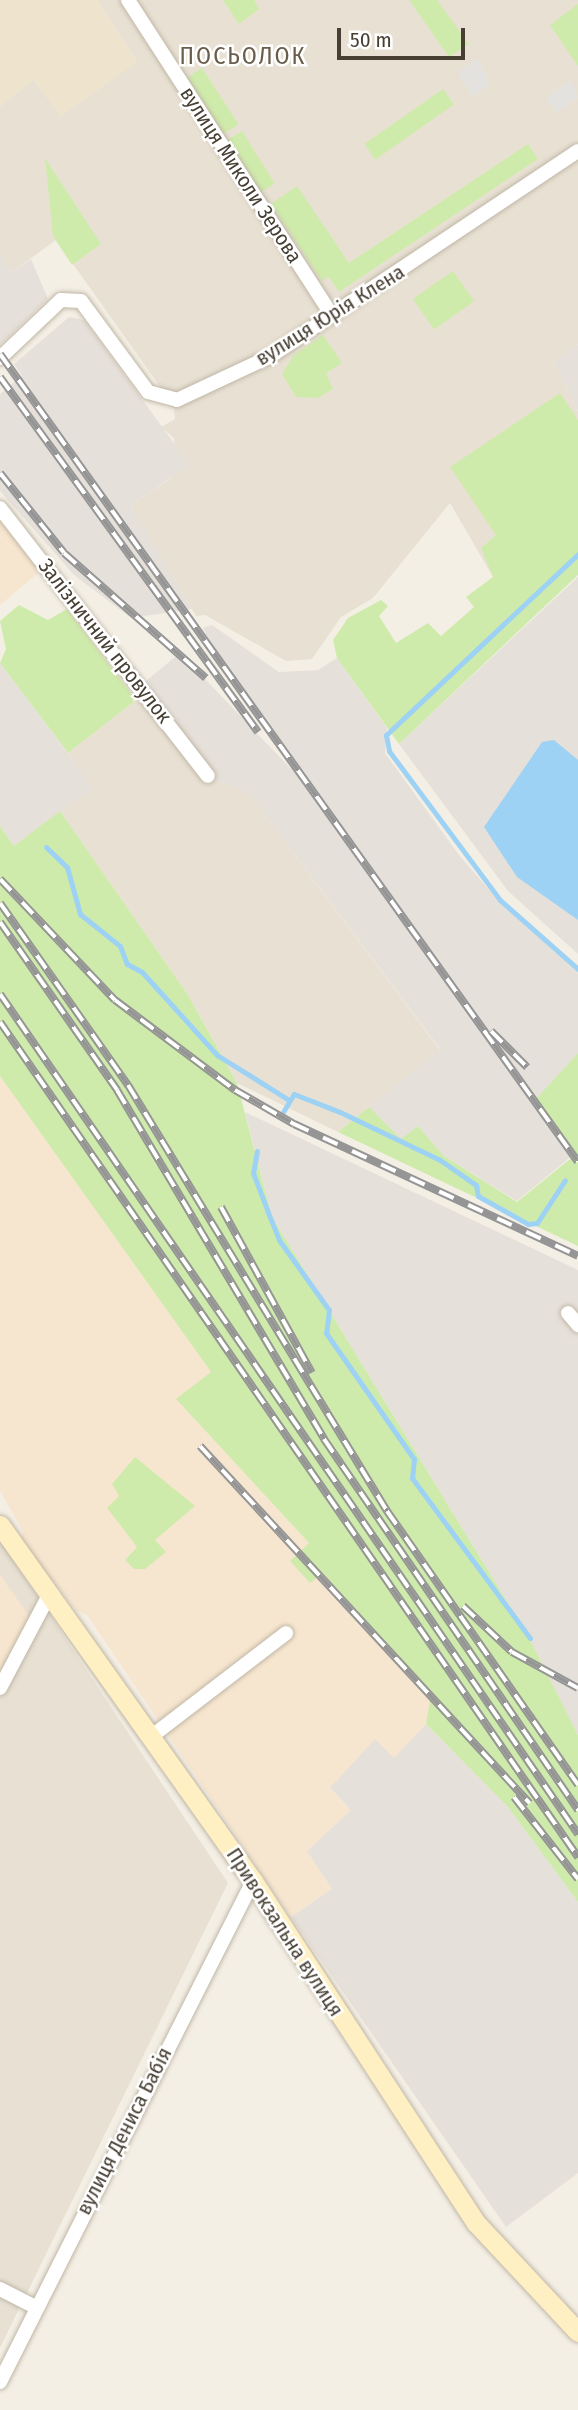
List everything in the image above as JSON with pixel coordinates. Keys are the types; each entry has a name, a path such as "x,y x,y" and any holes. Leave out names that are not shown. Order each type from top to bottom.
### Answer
{"main road":[{"name":"Привокзальна вулиця","path":"0,1525 51,1593 253,1881 476,2223 578,2332"}],"street":[{"name":"вулиця Миколи Зерова","path":"128,0 332,315"},
{"name":"вулиця Юрія Клена","path":"0,358 61,300 81,301 148,391 177,400 269,357 578,151"},
{"name":"Залізничний провулок","path":"0,508 208,776"},
{"path":"568,1313 578,1325"},
{"path":"0,1688 51,1593"},
{"path":"152,1736 286,1633"},
{"name":"вулиця Дениса Бабія","path":"0,2382 34,2306 253,1881"},
{"path":"0,2289 34,2306"}],"shaded area":[{"path":"0,0 97,0 137,62 61,116 33,80 0,106"},
{"path":"97,0 578,0 578,344 553,362 578,411 578,515 493,577 450,503 373,598 341,617 312,659 286,661 205,615 196,616 131,505 173,477 174,438 161,427 175,419 172,392 163,391 56,240 12,272 0,255 0,106 33,80 137,62"},
{"path":"477,58 490,84 472,97 458,72"},
{"path":"571,80 578,97 557,113 546,98"},
{"path":"0,255 12,272 31,259 48,299 0,345"},
{"path":"69,317 84,320 190,465 131,505 192,609 131,618 74,575 0,491 0,394 22,376 14,364"},
{"path":"578,344 578,411 553,362"},
{"path":"0,508 47,566 0,605"},
{"path":"578,577 578,954 508,891 399,744"},
{"path":"212,625 279,672 318,670 337,658 387,728 385,753 459,855 497,899 578,971 578,1053 534,1102 573,1155 517,1201 444,1156 418,1126 397,1143 369,1107 440,1049 250,795 208,776 141,685 180,653 295,773 218,660 203,628"},
{"path":"0,663 94,788 14,846 0,826"},
{"path":"146,692 208,776 250,795 440,1050 338,1132 237,1083 188,995 60,811 93,788 68,753"},
{"path":"0,1076 211,1372 177,1400 309,1543 290,1562 323,1572 430,1700 426,1724 394,1758 330,1789 351,1810 307,1851 332,1889 291,1917 87,1615 77,1611 20,1540 23,1532 0,1491"},
{"path":"245,1112 578,1270 578,1735 528,1636 272,1217"},
{"path":"0,1540 228,1883 0,2348"},
{"path":"0,1575 34,1623 0,1688"},
{"path":"426,1724 507,1806 578,1902 578,2173 506,2227 291,1917 332,1889 307,1851 351,1810 330,1788 375,1739 394,1758"}],"green space":[{"path":"223,0 254,0 259,9 239,24"},
{"path":"409,0 437,0 469,44 449,57"},
{"path":"578,4 578,66 550,25"},
{"path":"202,68 238,124 223,134 187,78"},
{"path":"443,89 454,105 375,160 364,144"},
{"path":"242,131 275,184 260,193 228,140"},
{"path":"528,144 538,159 339,292 329,277 322,281 271,204 297,186 349,263"},
{"path":"45,158 101,244 72,265 53,236"},
{"path":"453,271 474,301 434,329 413,299"},
{"path":"323,335 342,363 326,373 333,389 318,398 296,397 282,374 294,355"},
{"path":"560,393 578,420 578,575 399,744 337,658 333,640 348,618 381,600 388,606 379,616 396,643 428,623 441,636 474,607 466,597 493,577 481,548 496,535 450,467"},
{"path":"19,605 48,620 67,609 136,700 68,753 0,663 6,649 0,621"},
{"path":"60,811 188,995 237,1083 272,1217 528,1636 578,1735 578,1902 507,1806 426,1724 430,1700 323,1573 310,1583 290,1561 309,1543 176,1399 211,1372 0,1076 0,826 14,846"},
{"path":"578,1053 578,1246 338,1132 369,1107 401,1139 418,1126 444,1156 517,1202 575,1155 535,1100"},
{"path":"135,1457 195,1506 155,1540 166,1552 145,1569 134,1569 125,1560 137,1547 107,1508 119,1496 112,1484"}],"water":[{"path":"554,740 578,760 578,920 517,877 484,827 542,742"}],"waterway":[{"path":"578,554 386,735 389,751 500,900 578,969"},
{"path":"46,847 67,867 80,914 120,946 127,964 142,972 217,1055 289,1100"},
{"path":"283,1112 294,1094 340,1112 440,1160 476,1185 478,1196 528,1224 537,1223 565,1180"},
{"path":"257,1151 253,1173 267,1210 279,1240 329,1310 326,1333 414,1459 412,1478 530,1638"}],"railway":[{"path":"0,354 578,1162"},
{"path":"0,377 258,732"},
{"path":"0,473 64,553 206,678"},
{"path":"0,879 115,1000 235,1090 294,1124 578,1256"},
{"path":"0,903 128,1085 387,1511 578,1785"},
{"path":"0,922 117,1090 324,1439 578,1810"},
{"path":"0,994 578,1834"},
{"path":"0,1022 578,1857"},
{"path":"491,1031 527,1067"},
{"path":"221,1207 312,1373"},
{"path":"200,1446 530,1803"},
{"path":"463,1606 512,1652 578,1688"},
{"path":"514,1797 578,1879"}],"district":[{"name":"ПОСЬОЛОК","path":"243,57"}]}
